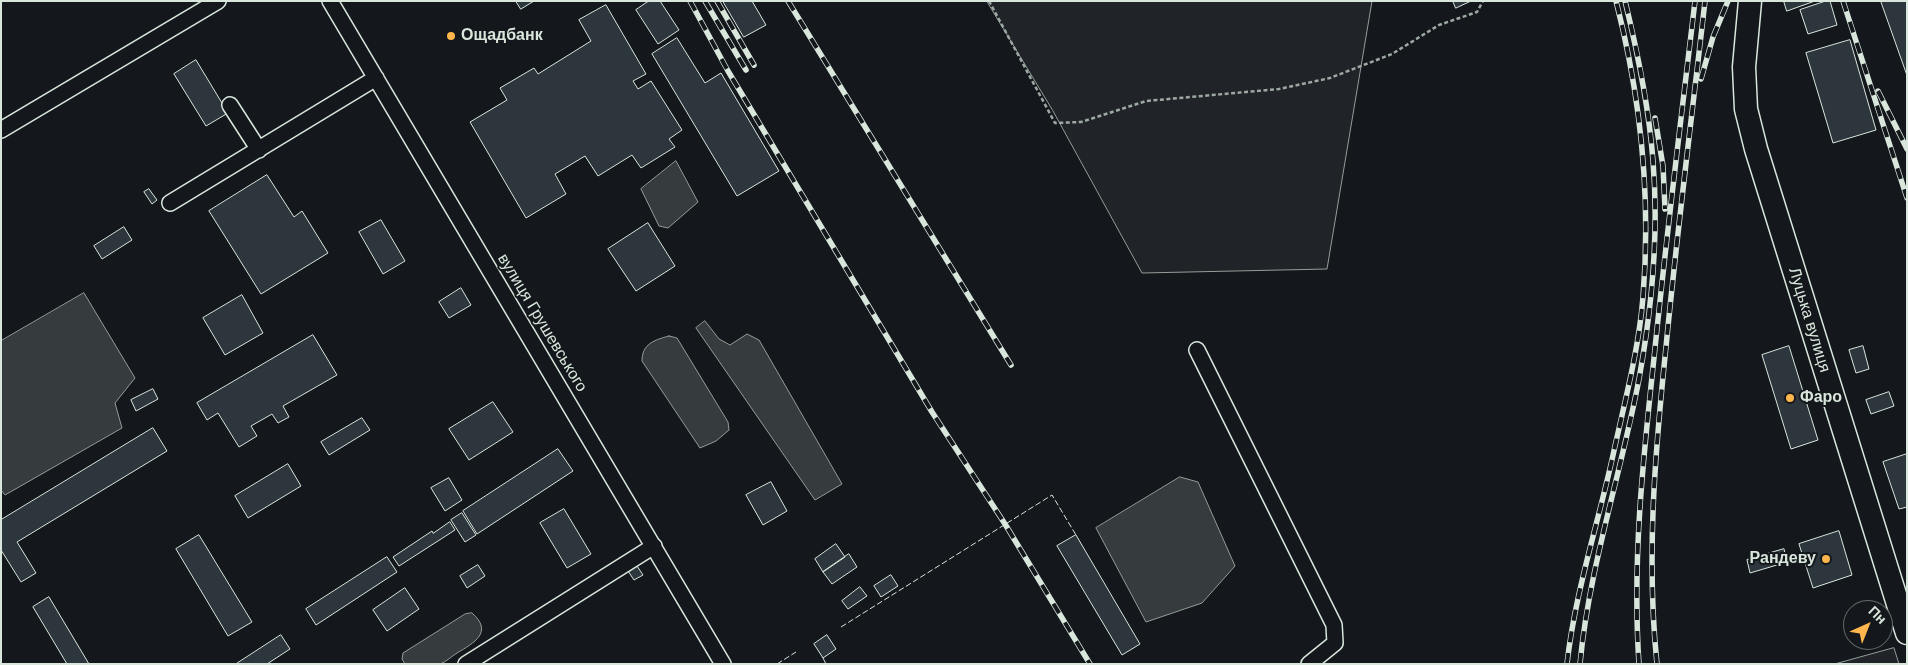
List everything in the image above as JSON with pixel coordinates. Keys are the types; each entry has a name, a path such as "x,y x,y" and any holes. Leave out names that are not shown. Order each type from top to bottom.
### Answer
{"highway":[{"name":"Луцька вулиця","path":"1750,1 1744,67 1746,108 1756,149 1907,633"}],"street":[{"path":"1,130 218,1"},
{"name":"вулиця Грушевського","path":"330,1 723,664"},
{"path":"170,203 376,78"},
{"path":"230,105 259,150"},
{"path":"1197,350 1334,625 1335,643 1309,664"},
{"path":"466,664 654,546"}],"path":[{"path":"989,1 1055,123 1081,122 1146,101 1279,89 1330,78 1392,54 1439,25 1477,12 1483,1"}],"shaded area":[{"path":"987,1 1372,1 1327,269 1142,273 1053,111"},
{"path":"676,161 698,202 668,228 659,226 641,189"},
{"path":"84,293 135,378 115,403 122,428 5,495 1,490 1,341"},
{"path":"705,321 719,339 730,345 747,334 759,340 842,484 815,500 696,328"},
{"path":"669,336 677,338 728,422 729,430 716,441 700,448 642,361 644,350 650,344 658,339"},
{"path":"1180,477 1198,482 1235,566 1202,603 1146,622 1096,528"},
{"path":"472,613 481,626 481,631 479,636 470,645 440,664 405,664 402,659 403,653 465,614"},
{"path":"1893,648 1899,664 1835,664 1893,650"}],"building":[{"path":"516,1 534,1 521,9"},
{"path":"649,1 660,1 679,30 658,44 636,10"},
{"path":"723,1 752,1 766,25 744,37"},
{"path":"1453,1 1471,1 1456,8"},
{"path":"1784,1 1815,1 1787,11"},
{"path":"1830,1 1837,25 1808,34 1800,10"},
{"path":"1881,1 1907,1 1907,75"},
{"path":"606,5 646,74 633,81 638,89 651,81 682,130 669,139 675,147 641,168 632,155 598,176 585,156 555,174 566,194 526,218 470,122 507,100 500,88 534,68 538,74 591,41 579,20"},
{"path":"677,38 705,83 721,73 779,171 737,196 652,54"},
{"path":"1850,40 1876,130 1833,143 1806,53"},
{"path":"196,60 228,113 206,126 174,74"},
{"path":"267,175 294,217 302,211 328,253 261,294 209,211"},
{"path":"149,189 157,200 152,204 144,192"},
{"path":"381,220 405,261 383,274 359,232"},
{"path":"648,223 675,266 636,291 608,249"},
{"path":"124,227 132,240 102,259 94,246"},
{"path":"461,288 471,305 449,318 439,302"},
{"path":"242,295 263,333 225,355 203,318"},
{"path":"313,335 337,375 283,406 289,417 278,423 272,414 251,426 257,436 239,447 218,413 207,420 197,403"},
{"name":"Фаро","path":"1789,346 1818,440 1791,449 1762,355"},
{"path":"1863,346 1869,369 1856,373 1849,350"},
{"path":"153,389 158,399 136,411 131,400"},
{"path":"1889,392 1894,406 1871,414 1866,400"},
{"path":"493,402 513,432 469,460 449,429"},
{"path":"362,418 370,430 329,455 321,442"},
{"path":"153,428 167,451 17,542 36,573 21,582 1,550 1,520"},
{"path":"558,449 573,471 477,534 463,511"},
{"path":"1907,454 1907,507 1899,509 1883,462"},
{"path":"288,464 301,486 248,518 235,496"},
{"path":"449,478 462,500 445,511 431,488"},
{"path":"771,482 787,511 763,525 746,495"},
{"path":"564,509 591,554 567,568 540,523"},
{"path":"462,513 476,535 465,542 451,520"},
{"path":"450,522 455,530 399,566 393,557 432,531 433,533"},
{"name":"Рандеву","path":"1839,531 1852,575 1813,588 1799,544"},
{"path":"199,535 252,622 228,636 176,549"},
{"path":"1076,535 1140,644 1122,655 1057,546"},
{"path":"836,544 845,557 823,572 815,559"},
{"path":"1784,549 1787,562 1750,573 1747,560"},
{"path":"849,554 857,567 832,584 823,572"},
{"path":"387,557 397,572 316,625 306,609"},
{"path":"478,565 485,576 467,588 460,576"},
{"path":"637,566 643,575 634,580 628,571"},
{"path":"891,575 898,586 881,597 874,586"},
{"path":"860,587 867,596 848,609 842,601"},
{"path":"405,588 419,609 387,631 373,610"},
{"path":"49,597 89,664 67,664 33,607"},
{"path":"281,635 290,649 267,664 236,664"},
{"path":"827,635 836,649 823,658 814,644"}],"railway":[{"path":"690,1 728,71 932,412 1005,524 1090,664"},
{"path":"705,1 746,70"},
{"path":"717,1 754,65"},
{"path":"788,1 1011,365"},
{"path":"1567,664 1582,582 1632,372 1643,297 1646,223 1642,148 1632,74 1616,1"},
{"path":"1580,664 1590,592 1639,379 1648,325 1655,243 1655,188 1649,121 1625,1"},
{"path":"1639,664 1637,587 1643,472 1695,1"},
{"path":"1657,664 1652,585 1655,466 1675,261 1705,1"},
{"path":"1701,79 1713,37 1728,1"},
{"path":"1843,1 1907,198"},
{"path":"1878,91 1907,149"},
{"path":"1655,118 1663,166 1665,209"}],"fence":[{"path":"841,627 1052,495 1076,535"},
{"path":"777,664 796,652"},
{"path":"823,658 826,664"}],"place":[{"name":"Ощадбанк","path":"451,36"},
{"name":"Фаро","path":"1790,398"},
{"name":"Рандеву","path":"1826,559"}]}
